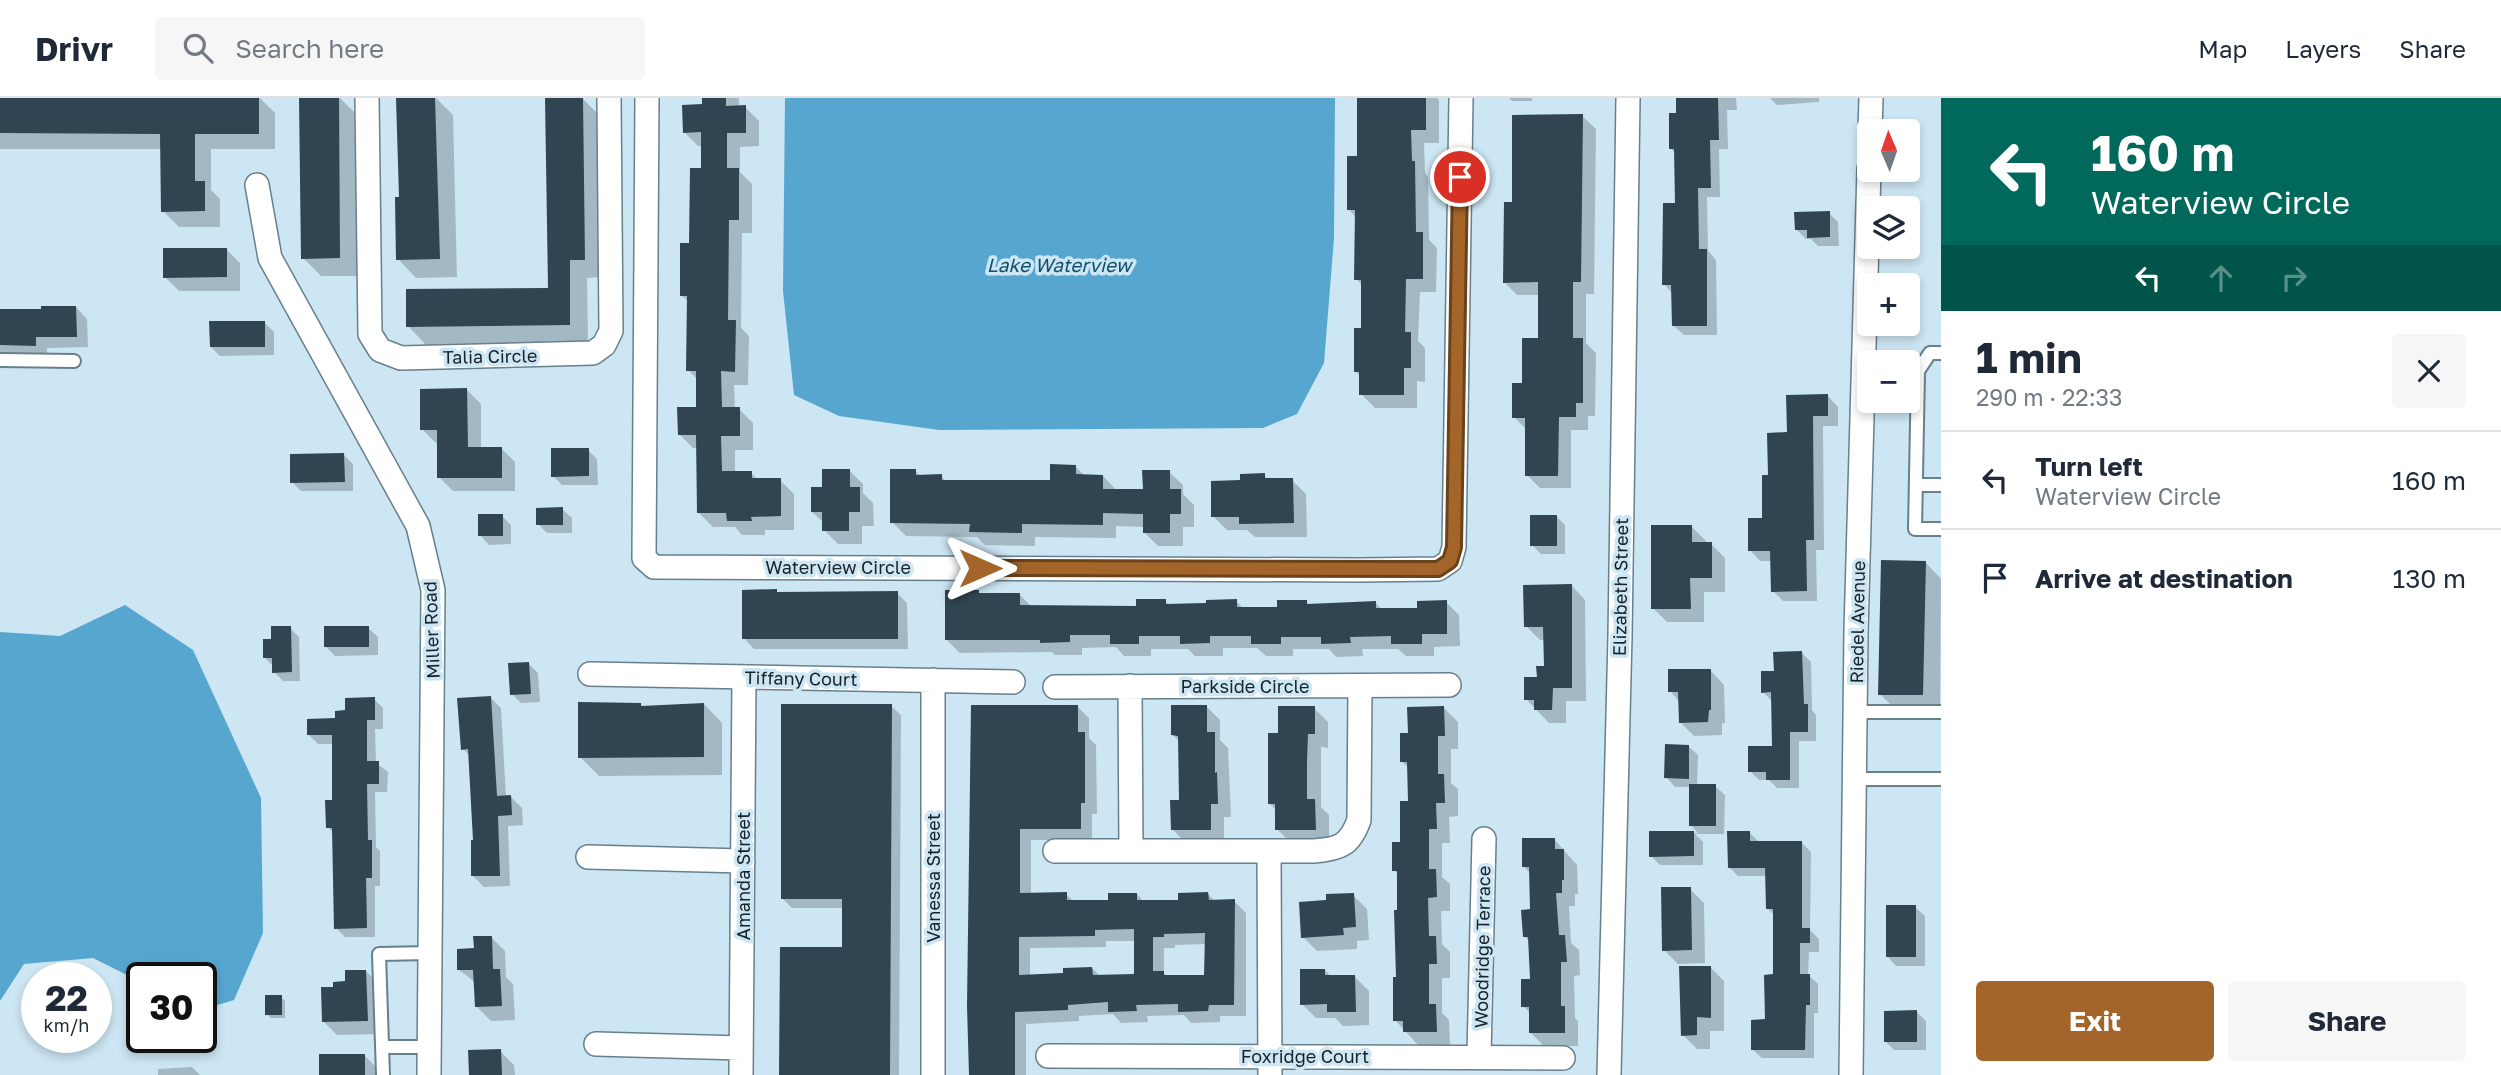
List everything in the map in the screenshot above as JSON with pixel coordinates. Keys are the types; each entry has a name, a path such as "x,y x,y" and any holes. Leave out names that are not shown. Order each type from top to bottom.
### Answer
{"street":[{"name":"Talia Circle","path":"367,98 370,334 380,350 401,358 593,353 604,345 611,331 609,98"},
{"name":"Waterview Circle","path":"647,98 644,558 654,567 1346,570 1438,569 1450,561 1454,547 1461,98"},
{"name":"Elizabeth Street","path":"1609,1075 1628,98"},
{"path":"1870,119 1871,98"},
{"name":"Riedel Avenue","path":"1851,1075 1856,712 1869,182"},
{"name":"Miller Road","path":"257,185 270,258 418,526 433,590 429,1075"},
{"name":"Tiffany Court","path":"590,674 1013,682"},
{"name":"Amanda Street","path":"741,1075 744,677"},
{"name":"Vanessa Street","path":"933,680 933,1075"},
{"name":"Parkside Circle","path":"1055,687 1449,685"},
{"path":"1130,686 1131,851"},
{"path":"1055,851 1269,852 1332,850 1345,844 1354,834 1359,820 1360,686"},
{"name":"Woodridge Terrace","path":"1479,1056 1484,839"},
{"path":"1269,852 1270,1065"},
{"path":"588,857 743,861"},
{"path":"596,1044 741,1048"},
{"name":"Foxridge Court","path":"1048,1056 1270,1065 1479,1056 1563,1058"}],"lane":[{"path":"1941,353 1930,353 1918,371 1915,529 1941,529"},
{"path":"0,360 74,361"},
{"path":"1916,485 1941,485"},
{"path":"1856,712 1941,712"},
{"path":"1855,779 1941,779"},
{"path":"383,1075 379,954 430,953"},
{"path":"382,1047 429,1047"}],"water":[{"name":"Lake Waterview","path":"785,98 1335,98 1334,238 1324,363 1297,414 1263,428 939,430 839,416 794,395 783,291"},
{"path":"125,605 193,650 261,798 263,933 234,1000 217,1005 217,962 126,962 126,974 112,968 112,962 101,962 93,958 21,962 21,969 0,1001 0,632 60,636"}],"building":[{"path":"0,98 259,98 259,134 195,134 195,181 205,181 205,211 161,212 160,134 0,133"},
{"path":"299,98 339,98 340,258 301,259"},
{"path":"396,98 435,98 440,259 396,260 395,197 399,197"},
{"path":"545,98 583,98 585,260 570,260 570,325 406,327 406,289 548,288"},
{"path":"702,98 726,98 726,106 746,105 746,133 727,133 727,168 739,168 739,220 729,220 728,320 736,320 735,372 721,371 722,407 740,407 740,436 721,436 722,471 752,471 752,478 781,478 781,516 751,517 752,521 727,521 726,513 697,513 696,435 678,435 677,407 696,407 696,371 686,371 687,296 680,296 680,243 689,243 690,168 701,168 701,132 683,133 682,105 702,104"},
{"path":"1357,98 1426,98 1426,130 1411,130 1412,161 1415,161 1416,232 1423,232 1423,279 1406,279 1405,332 1411,332 1411,368 1404,368 1404,395 1359,395 1359,372 1354,372 1354,328 1361,328 1361,280 1354,280 1355,210 1347,210 1347,156 1357,156"},
{"path":"1676,98 1718,98 1719,140 1710,140 1711,188 1698,188 1699,249 1707,249 1707,326 1672,326 1671,285 1662,285 1663,203 1675,203 1674,149 1669,149 1669,113 1676,113"},
{"path":"1583,114 1581,282 1573,282 1573,338 1583,338 1583,403 1576,403 1576,417 1559,417 1558,476 1525,476 1525,418 1512,418 1512,383 1522,383 1522,338 1538,338 1538,282 1503,283 1504,202 1512,202 1512,115"},
{"path":"1830,211 1830,237 1807,238 1807,230 1795,230 1794,212"},
{"path":"163,248 227,248 227,277 163,278"},
{"path":"41,306 76,306 77,337 36,337 36,346 0,345 0,309 41,309"},
{"path":"209,321 265,321 265,347 210,347"},
{"path":"467,388 468,447 502,447 502,478 437,478 437,430 420,430 420,389"},
{"path":"1828,394 1828,416 1813,416 1814,540 1806,540 1807,591 1771,592 1770,551 1748,551 1748,518 1762,518 1762,475 1768,475 1767,433 1787,432 1786,395"},
{"path":"551,448 589,448 589,476 551,477"},
{"path":"344,453 345,482 290,483 290,454"},
{"path":"1050,464 1076,465 1076,474 1103,475 1103,489 1143,489 1142,470 1170,470 1170,489 1181,489 1181,514 1170,514 1170,533 1143,533 1143,514 1103,513 1103,525 1022,524 1022,533 969,532 970,524 890,523 890,469 916,469 916,475 942,474 942,480 1050,480"},
{"path":"822,469 850,469 850,487 860,487 860,512 849,512 849,531 822,531 822,512 811,512 811,487 822,487"},
{"path":"1265,473 1265,478 1293,478 1294,523 1239,524 1239,517 1211,517 1211,481 1240,480 1240,474"},
{"path":"563,507 563,525 536,525 536,508"},
{"path":"478,514 503,514 503,536 478,536"},
{"path":"1530,515 1557,515 1557,546 1530,546"},
{"path":"1651,525 1692,525 1692,542 1712,542 1712,578 1690,578 1691,609 1651,609"},
{"path":"1881,560 1926,561 1923,695 1878,695"},
{"path":"1572,584 1572,688 1553,688 1552,710 1534,710 1534,700 1524,700 1524,677 1537,677 1536,666 1544,666 1543,627 1524,627 1523,585"},
{"path":"777,589 777,592 898,591 898,639 742,639 742,590"},
{"path":"945,590 1020,593 1020,605 1136,606 1136,599 1166,599 1166,604 1237,599 1237,607 1277,607 1277,600 1307,600 1307,604 1376,601 1376,608 1417,608 1417,601 1447,600 1447,634 1422,634 1422,644 1391,644 1391,636 1350,637 1351,643 1321,644 1321,637 1281,637 1281,644 1251,644 1251,636 1210,636 1210,643 1180,644 1180,636 1139,636 1139,644 1110,644 1110,635 1070,635 1070,642 1040,643 1040,640 945,640"},
{"path":"271,626 291,626 292,672 272,673 272,658 263,658 263,639 271,639"},
{"path":"324,626 369,626 369,647 324,647"},
{"path":"1802,651 1808,732 1790,732 1790,780 1766,780 1766,772 1748,772 1748,746 1772,746 1771,692 1761,693 1761,671 1774,671 1773,652"},
{"path":"529,662 531,694 510,695 508,663"},
{"path":"1668,669 1711,669 1711,710 1708,722 1679,723 1678,692 1668,692"},
{"path":"491,696 497,796 511,795 512,815 498,816 500,876 471,876 473,840 468,749 461,750 457,698"},
{"path":"375,697 375,720 367,720 367,761 379,761 379,784 367,784 372,878 366,878 367,928 334,929 332,828 326,828 325,800 332,800 332,735 307,735 307,719 335,718 335,711 345,710 345,698"},
{"path":"578,702 641,703 641,706 704,703 704,757 578,758"},
{"path":"781,704 892,704 890,1075 779,1075 780,947 842,947 842,899 781,899"},
{"path":"971,705 1078,705 1078,732 1085,732 1085,803 1081,803 1081,829 1020,829 1020,893 1067,892 1067,900 1108,900 1108,893 1137,893 1137,900 1178,900 1178,893 1208,892 1209,900 1235,899 1234,1005 1209,1005 1208,1011 1178,1012 1178,1004 1136,1005 1137,1011 1108,1012 1108,1002 1068,1005 1068,1010 1015,1012 1015,1075 969,1075 967,1006","holes":["1134,929 1134,974 1093,975 1092,967 1063,968 1063,973 1019,975 1019,937 1095,936 1095,930","1205,933 1204,975 1164,975 1164,971 1153,971 1153,937 1164,937 1164,934"]},
{"path":"1171,705 1207,705 1207,732 1215,732 1215,773 1217,772 1218,804 1211,804 1211,830 1171,830 1170,800 1179,800 1178,736 1171,735"},
{"path":"1278,706 1315,706 1315,734 1308,734 1307,799 1315,799 1316,830 1275,830 1275,804 1268,804 1268,733 1278,733"},
{"path":"1444,706 1445,736 1438,736 1438,774 1444,774 1445,803 1436,803 1437,829 1429,829 1429,869 1436,869 1437,897 1428,898 1429,936 1436,936 1437,964 1429,964 1429,1004 1436,1004 1437,1032 1403,1032 1403,1021 1393,1021 1397,871 1392,871 1392,842 1400,842 1400,801 1408,801 1407,762 1400,762 1400,733 1408,733 1407,707"},
{"path":"1665,744 1689,745 1689,779 1664,778"},
{"path":"1689,784 1716,784 1716,826 1689,826"},
{"path":"1649,831 1694,831 1694,856 1649,857"},
{"path":"1727,831 1750,831 1750,841 1802,841 1802,928 1810,928 1810,943 1800,943 1800,974 1810,974 1805,1050 1751,1050 1751,1020 1765,1019 1764,975 1773,974 1773,909 1766,909 1765,868 1728,868"},
{"path":"1522,838 1555,838 1555,849 1564,849 1562,893 1556,893 1559,935 1565,935 1567,962 1561,962 1561,1006 1565,1006 1565,1033 1529,1033 1529,1007 1521,1007 1521,979 1530,979 1528,937 1523,937 1521,910 1530,909 1529,867 1522,867"},
{"path":"1661,887 1691,887 1692,950 1662,951"},
{"path":"1354,893 1356,927 1343,928 1344,935 1301,938 1299,902 1326,900 1326,894"},
{"path":"1886,905 1916,905 1916,957 1886,957"},
{"path":"473,936 492,936 493,969 500,969 502,1006 475,1007 473,970 457,970 457,949 474,948"},
{"path":"1679,966 1711,966 1711,1018 1697,1017 1697,1035 1681,1036"},
{"path":"1300,969 1325,969 1325,975 1355,975 1356,1012 1327,1012 1327,1004 1300,1005"},
{"path":"345,970 366,970 368,1021 322,1022 321,987 333,987 333,982 345,981"},
{"path":"265,995 282,995 282,1015 265,1015"},
{"path":"1917,1010 1917,1042 1884,1042 1884,1011"},
{"path":"501,1049 502,1075 469,1075 468,1050"},
{"path":"319,1054 365,1054 365,1075 319,1075"}],"route":[{"path":"980,568 1438,569 1450,561 1454,547 1460,177"}]}
